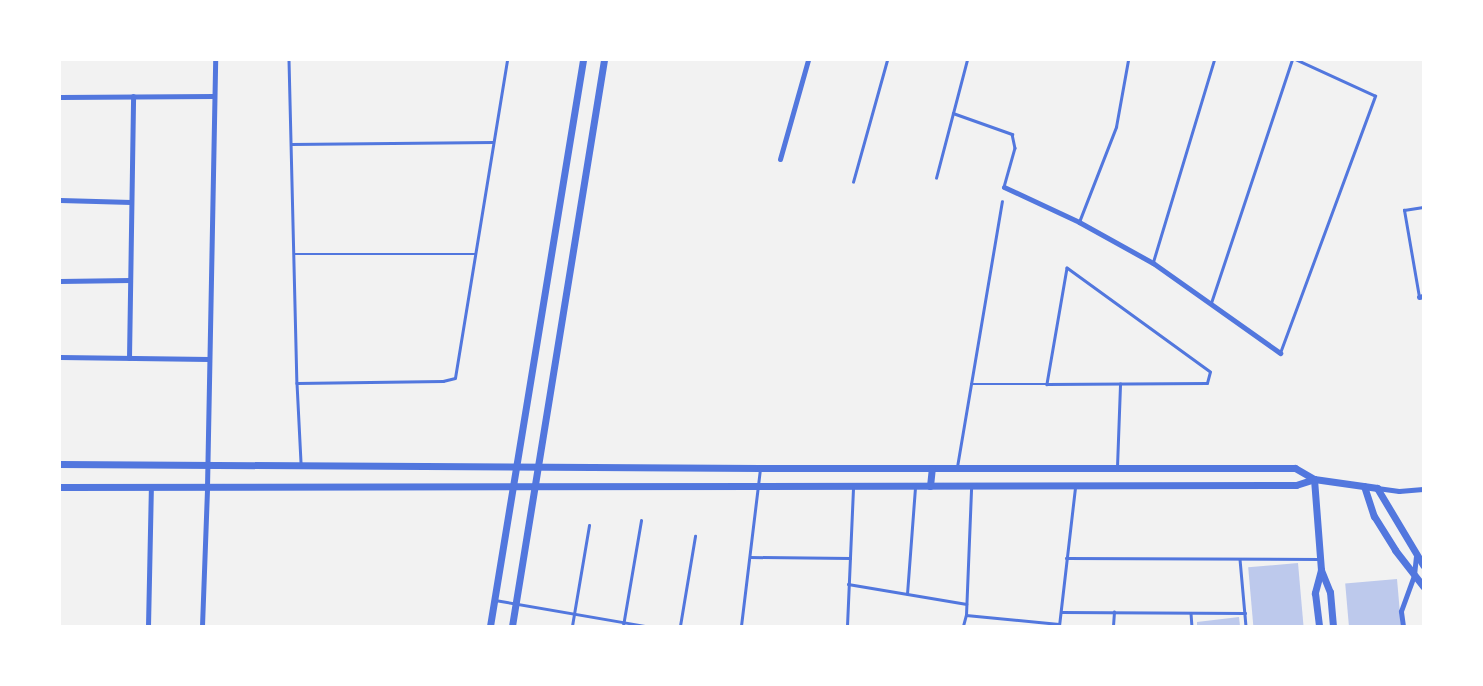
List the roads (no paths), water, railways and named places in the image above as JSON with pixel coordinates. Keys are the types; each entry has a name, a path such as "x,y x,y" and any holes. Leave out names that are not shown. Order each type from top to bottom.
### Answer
{"street":[{"path":"202,626 208,465 215,60"},
{"path":"490,626 583,60"},
{"path":"512,626 604,60"},
{"path":"780,159 808,60"},
{"path":"129,358 133,96"},
{"path":"60,97 214,96"},
{"path":"1004,187 1079,222 1153,263 1280,354"},
{"path":"60,200 131,202"},
{"path":"60,280 130,280"},
{"path":"60,357 209,359"},
{"path":"60,464 760,468 1295,468 1314,479 1399,491 1423,490"},
{"path":"930,486 932,468"},
{"path":"60,487 1296,485 1314,479"},
{"path":"1314,479 1321,570 1330,592 1333,626"},
{"path":"1364,486 1374,516 1423,586"},
{"path":"148,626 152,487"},
{"path":"1377,488 1416,557 1423,565"},
{"path":"1403,626 1401,611 1414,575 1416,557"},
{"path":"1318,626 1316,593 1321,570"}],"lane":[{"path":"289,60 297,383 301,465"},
{"path":"297,383 443,381 455,378 506,60"},
{"path":"853,182 887,60"},
{"path":"936,178 967,60"},
{"path":"1079,222 1116,127 1128,60"},
{"path":"1153,263 1214,60"},
{"path":"1210,305 1292,60"},
{"path":"1280,354 1375,96 1296,60"},
{"path":"953,113 1012,134 1014,148 1004,187"},
{"path":"291,144 493,142"},
{"path":"957,468 1002,202"},
{"path":"1421,297 1404,210 1423,207"},
{"path":"294,254 475,254"},
{"path":"971,384 1047,384 1120,384 1207,383 1210,372 1067,268 1047,384"},
{"path":"1117,468 1120,384"},
{"path":"741,626 760,468"},
{"path":"966,615 1059,625 1075,485"},
{"path":"847,626 853,486"},
{"path":"907,594 915,486"},
{"path":"963,626 966,615 971,486"},
{"path":"623,624 641,521"},
{"path":"572,626 589,525"},
{"path":"680,626 695,536"},
{"path":"750,557 850,558"},
{"path":"1066,558 1320,559"},
{"path":"1240,559 1246,626"},
{"path":"848,584 966,604"},
{"path":"494,600 623,624 646,626"},
{"path":"1061,612 1245,613"},
{"path":"1113,626 1114,612"},
{"path":"1191,612 1192,626"}]}
